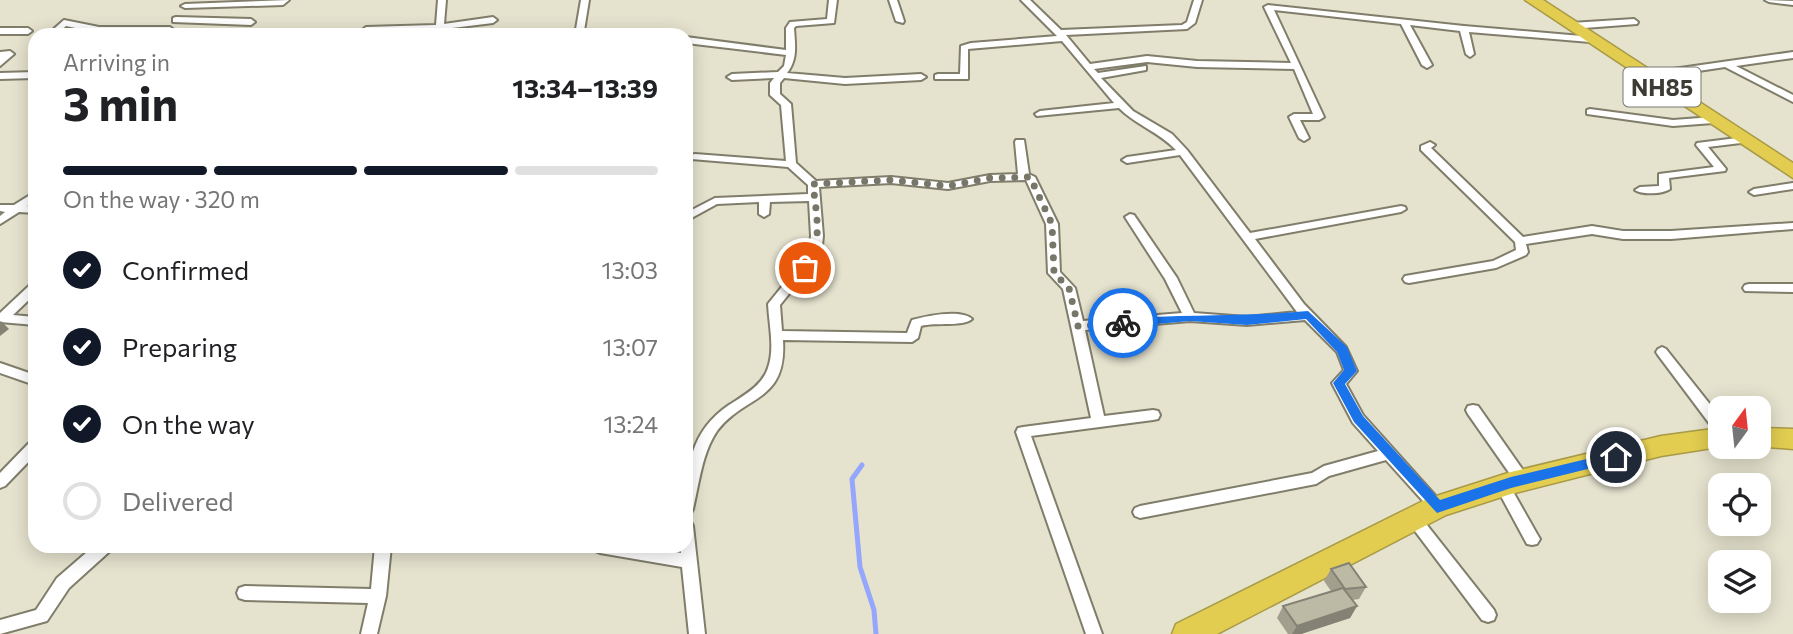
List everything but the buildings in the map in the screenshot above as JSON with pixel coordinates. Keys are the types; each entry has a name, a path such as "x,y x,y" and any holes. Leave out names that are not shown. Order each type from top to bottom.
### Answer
{"highway":[{"name":"NH85","path":"1533,0 1793,172"},
{"path":"1771,438 1793,439"},
{"path":"1207,630 1425,513 1512,482 1661,446 1708,440"}],"street":[{"path":"172,28 188,3 283,3 285,0"},
{"path":"440,28 442,0"},
{"path":"581,28 585,0"},
{"path":"693,481 700,453 713,426 754,396 771,378 778,355 775,304 789,283 811,260 817,236 814,191 791,164 786,104 775,95 775,83 791,53 790,28 793,24 831,21 833,0"},
{"path":"893,0 900,21"},
{"path":"1025,0 1053,38 1092,72 1121,105 1168,136 1183,152 1308,315 1342,350 1351,371 1339,383 1358,419 1387,454 1488,615"},
{"path":"967,91 964,48 1184,27 1191,23 1198,0"},
{"path":"1769,0 1793,3"},
{"path":"1304,138 1294,117 1319,117 1268,7 1464,29 1590,38"},
{"path":"176,20 251,22"},
{"path":"454,28 493,20"},
{"path":"1571,26 1634,22"},
{"path":"59,28 64,23 89,28"},
{"path":"1404,23 1427,65"},
{"path":"1464,29 1470,54"},
{"path":"0,31 28,31"},
{"path":"693,41 791,53"},
{"path":"0,55 10,54 0,63"},
{"path":"1645,76 1793,55"},
{"path":"1092,72 1147,58 1197,64 1297,66"},
{"path":"1725,64 1793,99"},
{"path":"1092,72 1143,68"},
{"path":"0,76 28,75"},
{"path":"732,78 781,75 845,81 921,77"},
{"path":"937,77 965,77"},
{"path":"1773,88 1793,86"},
{"path":"1040,114 1121,105"},
{"path":"1590,112 1668,123 1713,120"},
{"path":"1640,190 1665,189 1663,176 1721,169 1700,145 1745,140"},
{"path":"1020,142 1024,177"},
{"path":"1409,279 1496,264 1522,252 1520,241 1425,148 1430,145"},
{"path":"1127,160 1183,152"},
{"path":"695,156 791,164"},
{"path":"693,214 715,201 765,199 891,180 948,186 990,178 1030,177 1052,224 1054,273 1069,288 1099,422"},
{"path":"1754,192 1793,186"},
{"path":"765,199 765,214"},
{"path":"0,221 28,200"},
{"path":"0,208 28,210"},
{"path":"1248,237 1401,209"},
{"path":"1130,217 1171,278 1190,317"},
{"path":"1520,241 1592,230 1623,235 1671,235 1793,226"},
{"path":"1749,288 1793,288"},
{"path":"1,318 28,293"},
{"path":"1078,326 1190,317 1247,321 1308,315"},
{"path":"1,318 28,320"},
{"path":"776,335 912,338 916,323 931,319 966,319"},
{"path":"1662,352 1708,411"},
{"path":"0,368 28,378"},
{"path":"1473,410 1512,482 1532,539"},
{"path":"1094,634 1023,432 1153,415"},
{"path":"0,482 28,453"},
{"path":"1140,512 1316,478 1324,472 1387,454"},
{"path":"0,627 41,616 63,583 98,553"},
{"path":"369,634 378,596 382,553"},
{"path":"642,553 689,561"},
{"path":"688,553 697,634"},
{"path":"245,593 378,596"}],"waterway":[{"path":"862,465 852,479 860,567 874,610 876,634"}],"way so far":[{"path":"805,268 814,254 817,240 813,184 891,180 948,186 990,178 1030,177 1052,224 1054,273 1069,288 1078,326 1123,323"}],"route":[{"path":"1123,323 1190,317 1247,321 1308,315 1342,350 1351,371 1339,383 1358,419 1437,507 1511,482 1616,457"}]}
